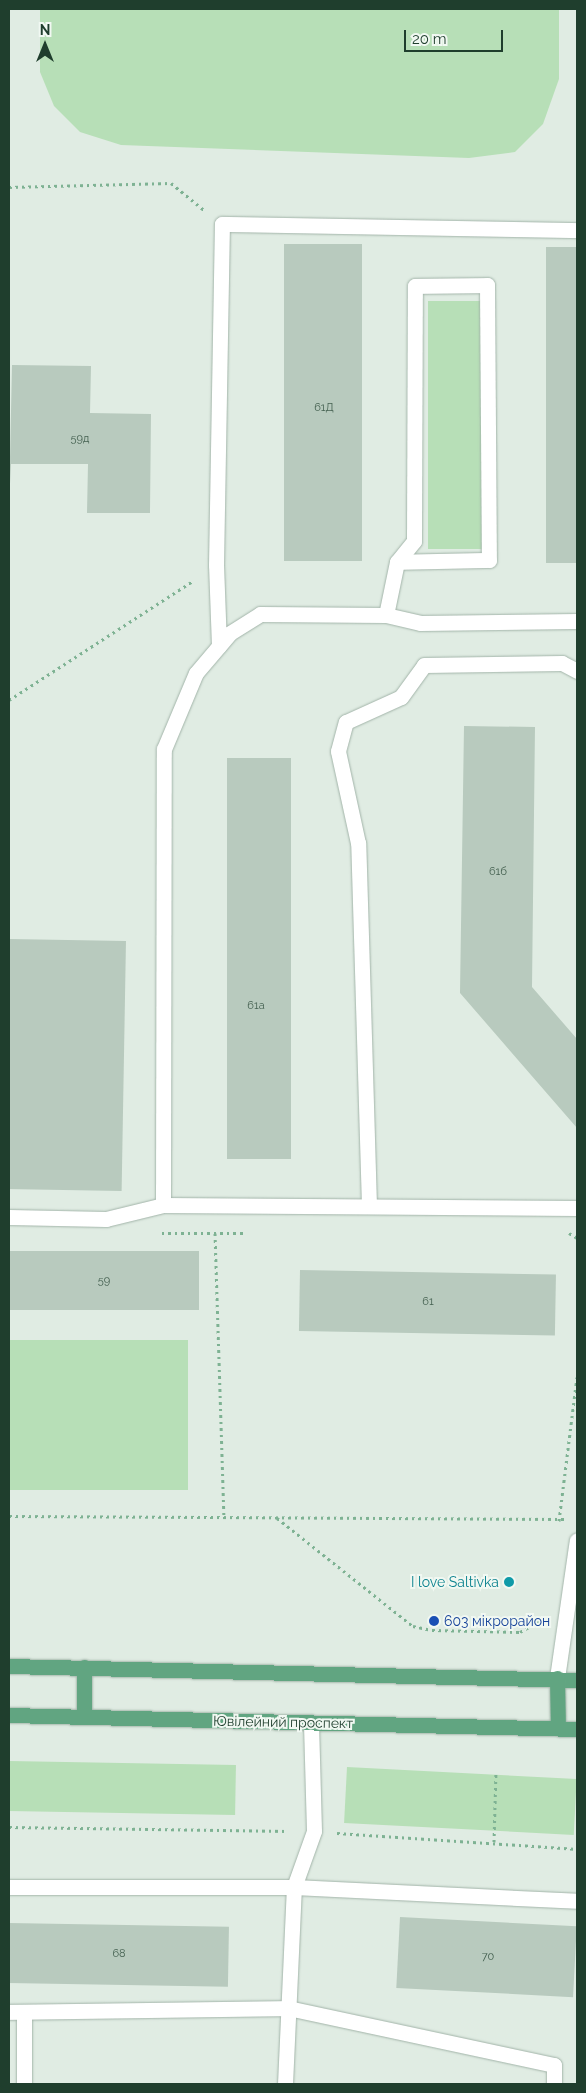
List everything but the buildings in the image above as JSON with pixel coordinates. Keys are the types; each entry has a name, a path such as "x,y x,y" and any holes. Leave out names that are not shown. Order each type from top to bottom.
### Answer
{"main road":[{"path":"9,1666 557,1678 577,1680"},
{"path":"84,1667 84,1717"},
{"path":"557,1678 558,1728"},
{"name":"Ювілейний проспект","path":"9,1715 577,1729"}],"lane":[{"path":"219,646 216,566 222,224 577,230"},
{"path":"386,615 397,562 414,541 416,286 487,285 489,560 397,562"},
{"path":"163,1205 164,749 196,673 230,632 260,614 386,615 420,623 577,621"},
{"path":"369,1206 358,843 338,751 346,722 401,697 424,665 562,663 577,671"},
{"path":"9,1217 106,1218 163,1205 577,1208"},
{"path":"557,1678 577,1540"},
{"path":"285,2084 294,1887 314,1832 311,1723"},
{"path":"9,1886 294,1887 577,1901"},
{"path":"24,2084 16,2012 288,2008 554,2065 554,2084"}],"path":[{"path":"9,187 171,183 222,224"},
{"path":"9,700 216,566"},
{"path":"214,1233 224,1516"},
{"path":"559,1528 577,1377"},
{"path":"9,1516 568,1519"},
{"path":"276,1517 413,1626 432,1630 520,1632 534,1626 544,1616"},
{"path":"494,1842 496,1771"}],"green space":[{"path":"40,9 559,9 559,79 543,124 515,152 469,158 121,145 80,132 54,106 40,72"},
{"path":"428,301 483,301 483,549 428,549"},
{"path":"9,1340 188,1340 188,1490 9,1490"},
{"path":"9,1761 236,1765 235,1815 9,1811"},
{"path":"347,1767 577,1779 574,1835 344,1823"}],"place":[{"name":"I love Saltivka","path":"509,1582"},
{"name":"603 мікрорайон","path":"434,1621"}]}
